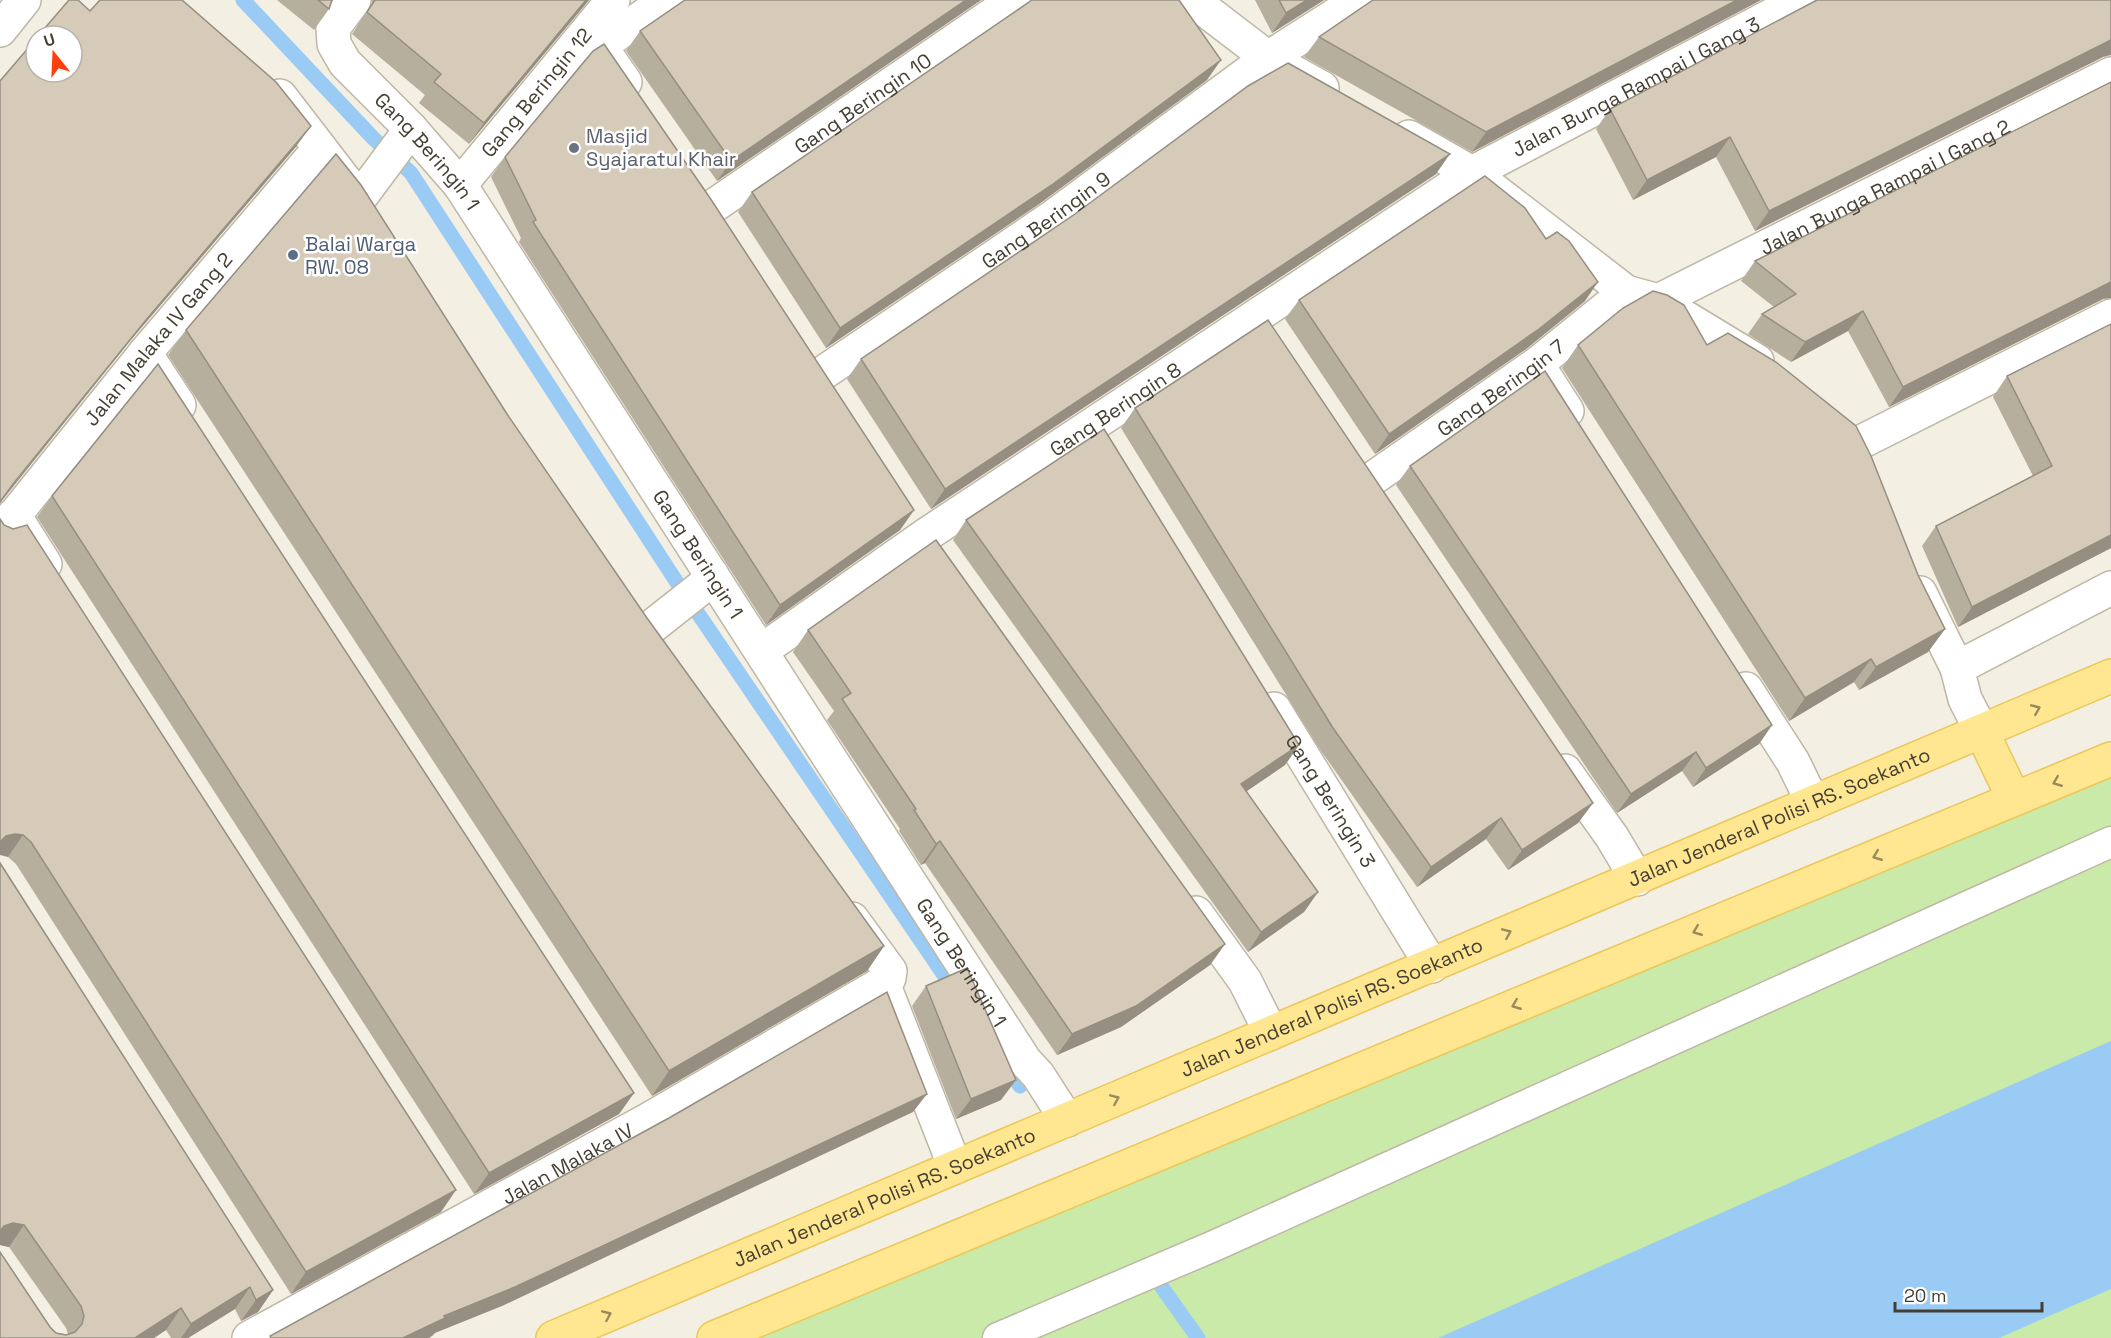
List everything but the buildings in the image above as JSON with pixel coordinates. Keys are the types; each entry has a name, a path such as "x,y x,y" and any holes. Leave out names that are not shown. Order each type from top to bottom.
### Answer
{"main road":[{"name":"Jalan Jenderal Polisi RS. Soekanto","path":"553,1338 2111,676"},
{"path":"1982,732 2014,799"},
{"path":"714,1338 2111,759"}],"street":[{"path":"0,30 24,0"},
{"name":"Gang Beringin 12","path":"460,184 595,38 613,0"},
{"path":"640,103 595,38 667,0"},
{"name":"Gang Beringin 10","path":"712,207 1014,0"},
{"path":"1192,0 1268,58 1350,104"},
{"name":"Gang Beringin 9","path":"801,345 827,385 1268,58 1359,0"},
{"name":"Jalan Bunga Rampai I Gang 3","path":"1472,172 1801,0"},
{"name":"Gang Beringin 1","path":"353,1 333,28 334,44 345,63 405,136 460,184 707,581 761,651 1025,1061 1038,1075 1067,1120"},
{"name":"Jalan Bunga Rampai I Gang 2","path":"1658,301 2111,74"},
{"path":"257,76 287,104 320,148 367,189 377,226"},
{"path":"1380,121 1472,172 1626,292 1658,301 1780,377"},
{"path":"367,189 405,136"},
{"name":"Jalan Malaka IV Gang 2","path":"7,524 145,353 320,148"},
{"name":"Gang Beringin 8","path":"761,651 919,525 1267,325 1472,172"},
{"path":"692,179 731,237"},
{"name":"Gang Beringin 7","path":"1353,450 1379,489 1626,292"},
{"path":"1861,442 2111,316"},
{"path":"145,353 197,433"},
{"path":"1537,364 1582,434"},
{"path":"1834,420 1861,442 1874,474"},
{"path":"1095,422 1114,452"},
{"path":"7,524 59,586"},
{"path":"919,525 947,564"},
{"path":"1911,570 1957,668 1965,699 1982,732"},
{"path":"650,629 707,581"},
{"path":"1957,668 2111,588"},
{"path":"625,603 650,629 666,662"},
{"path":"1729,663 1793,762 1813,803"},
{"name":"Gang Beringin 3","path":"1260,686 1431,966"},
{"path":"1551,749 1612,837 1637,879"},
{"path":"998,1338 1216,1245 2111,842"},
{"path":"1176,884 1245,981 1271,1033"},
{"path":"834,895 890,971 889,978 883,983 955,1167"},
{"name":"Jalan Malaka IV","path":"249,1338 646,1121 883,983"},
{"path":"627,1091 646,1121"},
{"path":"448,1189 468,1219"},
{"path":"266,1290 285,1319"}],"green space":[{"path":"2111,759 2111,1338 714,1338"}],"water":[{"path":"2111,1041 2111,1289 1999,1338 1438,1338"}],"waterway":[{"path":"243,0 373,138 411,173 676,581 957,994"},
{"path":"1004,1063 1020,1086"},
{"path":"1161,1286 1198,1338"}],"place":[{"name":"Masjid Syajaratul Khair","path":"574,148"},
{"name":"Balai Warga RW. 08","path":"293,255"}]}
